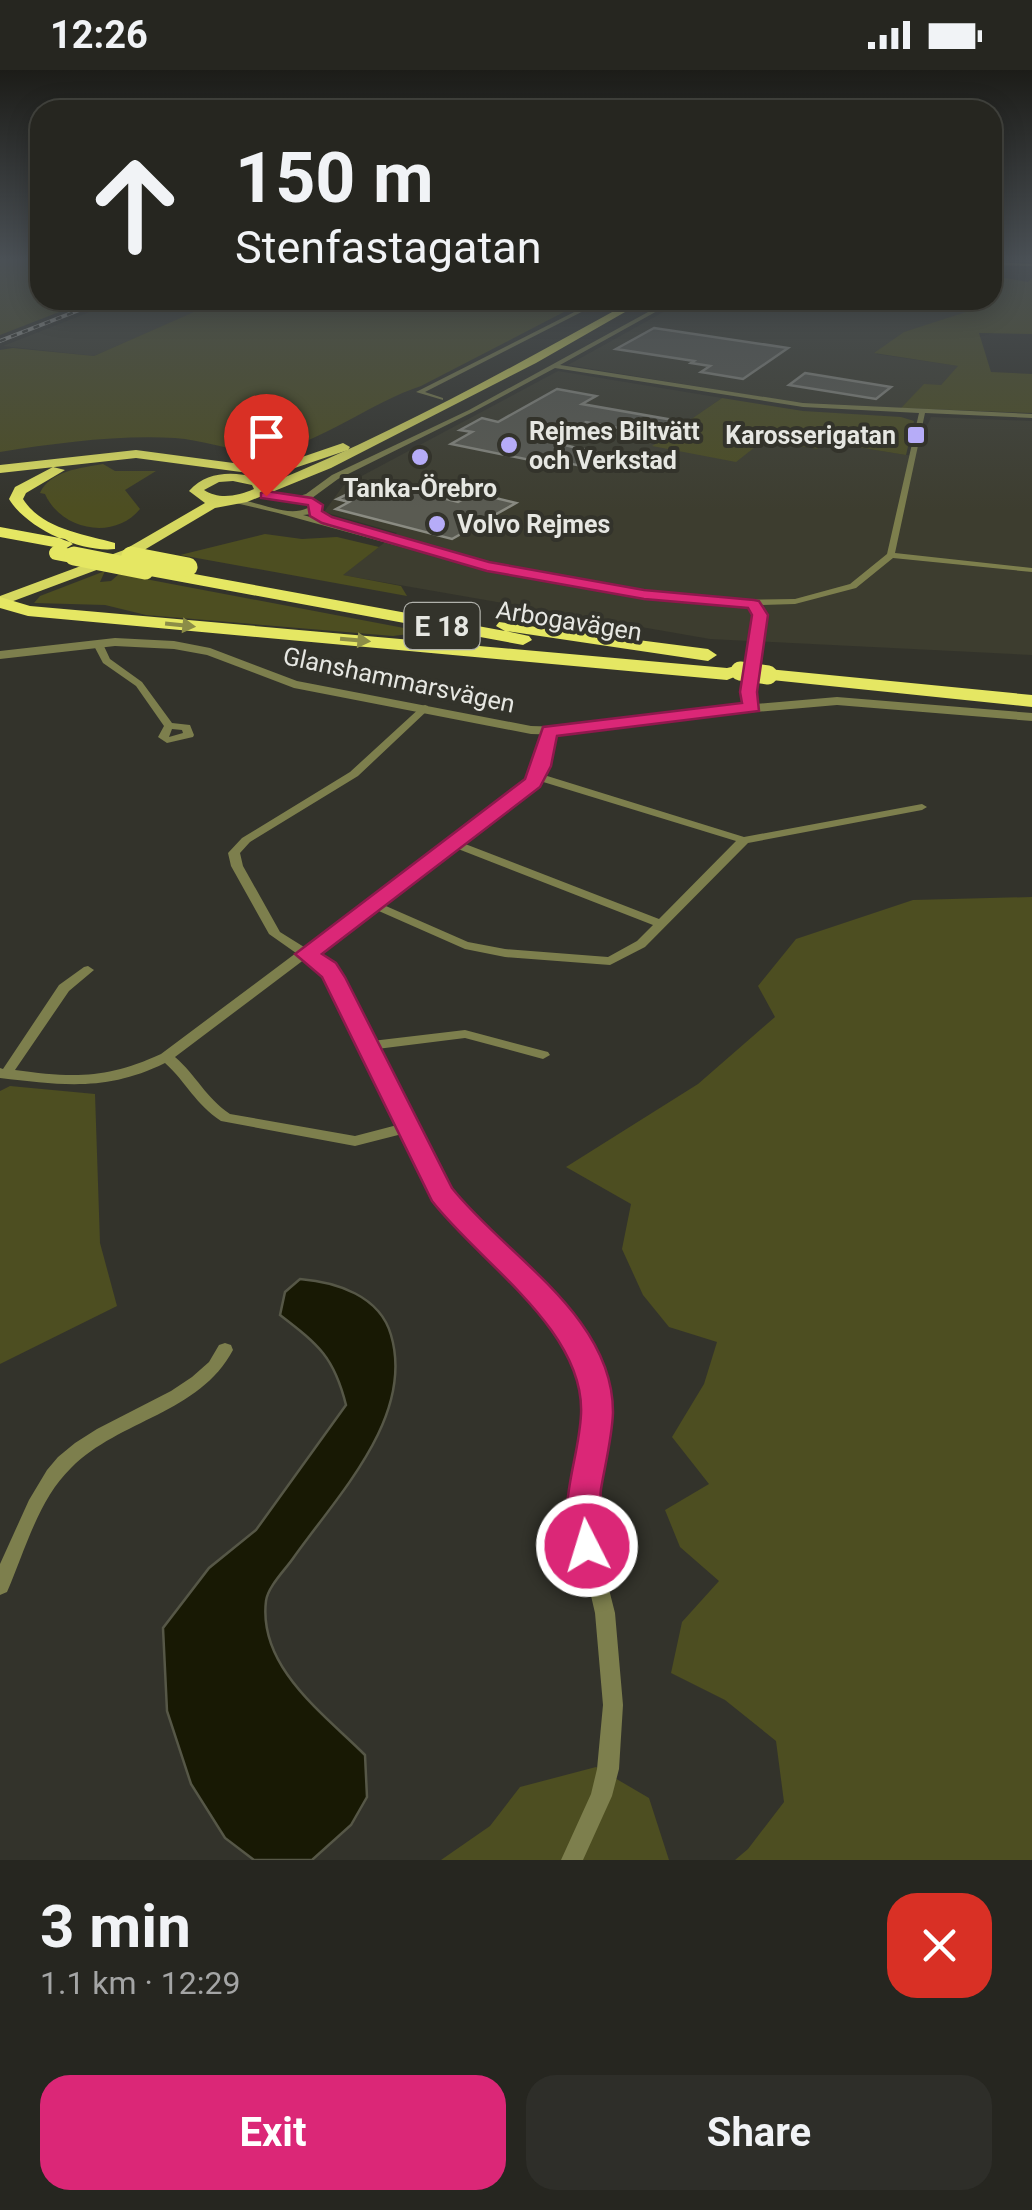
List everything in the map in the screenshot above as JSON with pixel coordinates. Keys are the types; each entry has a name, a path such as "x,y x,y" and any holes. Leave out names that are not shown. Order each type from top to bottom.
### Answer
{"highway":[{"path":"0,601 105,556 156,529 200,485 293,470 555,344"},
{"path":"0,592 162,538 198,509 260,491 338,460 557,344"},
{"path":"0,470 113,454 157,455 271,472 343,446"},
{"name":"E 18","path":"105,556 31,517 17,504 17,495 25,485 50,472 116,460 175,466 200,474 199,496 226,501"},
{"path":"191,461 258,482 260,491"},
{"name":"E 18","path":"0,532 105,556"},
{"name":"E 18","path":"0,542 56,553 105,556"},
{"name":"Arbogavägen","path":"105,556 188,567 742,666"},
{"name":"Arbogavägen","path":"105,556 145,570 460,630 1032,701"},
{"path":"0,601 21,588 20,584"},
{"name":"E 18","path":"0,601 28,611 727,674 742,666"},
{"name":"E 18","path":"9,624 102,617"},
{"name":"Arbogavägen","path":"769,669 1032,688"}],"street":[{"path":"442,399 419,392 515,344"},
{"path":"260,491 276,500 311,495 343,474 596,344"},
{"path":"556,366 765,401 1032,416"},
{"path":"226,501 563,582 704,602 754,604 844,590 867,579 891,555 922,412"},
{"path":"286,513 315,507 343,474"},
{"path":"295,500 315,507 320,518 387,539"},
{"path":"891,555 1032,570"},
{"path":"752,708 748,692 761,622 754,604"},
{"name":"Glanshammarsvägen","path":"0,655 98,644 154,643 194,648 294,684 549,731 837,701 1032,718"},
{"path":"98,644 106,661 140,684 169,726"},
{"path":"425,708 354,774 246,840 234,854 275,934 328,968 441,1194 564,1323 587,1360 594,1386 596,1421 584,1482 582,1518 606,1613 613,1705 608,1769 601,1796 572,1860"},
{"path":"88,970 64,988 3,1073 91,1082 128,1076 166,1057 538,777 549,731"},
{"path":"538,777 744,840 922,807"},
{"path":"372,904 465,944 505,953 601,962 622,957 744,840"},
{"path":"452,843 660,923"},
{"path":"367,1046 465,1034 543,1055"},
{"path":"166,1057 184,1072 208,1106 226,1118 355,1141 409,1126"},
{"path":"0,1586 61,1466 104,1432 209,1376 225,1350"}],"shaded area":[{"path":"9,344 123,344 94,356 3,346"},
{"path":"122,344 503,344 327,431 274,451 250,451 187,439 131,438 0,452 0,350 94,356"},
{"path":"607,344 890,344 876,354 959,366 941,385 924,385 901,408 791,402 568,365"},
{"path":"888,344 982,344 991,372 1032,374 1032,413 901,408 924,384 941,385 958,366 874,353"},
{"path":"558,371 722,398 653,446 764,440 817,449 826,442 913,456 931,417 1032,421 1032,655 710,639 342,575 397,533 324,512 343,486"},
{"path":"722,398 803,411 914,421 906,455 826,442 817,449 764,440 736,462 652,446"},
{"path":"103,464 115,471 156,471 125,490 140,509 116,525 103,528 75,523 40,493 58,475"},
{"path":"265,534 302,539 337,537 379,547 343,575 401,586 407,596 180,555"},
{"path":"105,571 100,582 111,581 119,574 425,632 393,636 146,615 105,605 34,603 40,596"},
{"path":"1032,897 1032,1860 735,1860 784,1802 776,1741 725,1700 671,1673 682,1622 719,1581 680,1547 665,1510 709,1484 672,1437 704,1384 717,1342 669,1327 643,1295 622,1249 631,1204 566,1167 698,1084 775,1017 758,986 796,939 913,900"},
{"path":"10,1086 95,1094 100,1243 117,1306 0,1364 0,1091"},
{"path":"300,1279 342,1288 367,1301 391,1335 396,1365 392,1395 368,1453 274,1584 266,1601 266,1625 283,1668 314,1706 365,1755 367,1797 351,1825 312,1860 254,1860 225,1838 191,1784 167,1711 163,1628 209,1568 256,1530 346,1405 323,1353 280,1315 285,1292"},
{"path":"596,1767 649,1798 669,1860 441,1860 490,1826 520,1787"}],"building":[{"path":"626,344 758,344 788,348 743,379 701,372 710,366 691,363 694,361 616,349"},
{"path":"805,373 891,387 876,399 789,385"},
{"path":"557,389 596,396 582,404 673,420 651,434 586,422 552,442 627,460 609,471 451,444 472,432 460,430 482,418 498,422"},
{"name":"Volvo Rejmes","path":"387,484 458,502 475,493 516,503 452,539 336,509 349,502 337,499 366,485"}],"place":[{"name":"Karosserigatan","path":"916,435"},
{"name":"Rejmes Biltvätt och Verkstad","path":"509,445"},
{"name":"Tanka-Örebro","path":"420,457"},
{"name":"Volvo Rejmes","path":"437,524"}],"route":[{"path":"266,496 312,502 316,505 314,513 320,518 487,566 644,594 754,604 760,615 748,692 752,708 549,731 542,766 533,782 307,954 328,968 441,1194 554,1311 587,1360 597,1412 582,1502 587,1546"}]}
